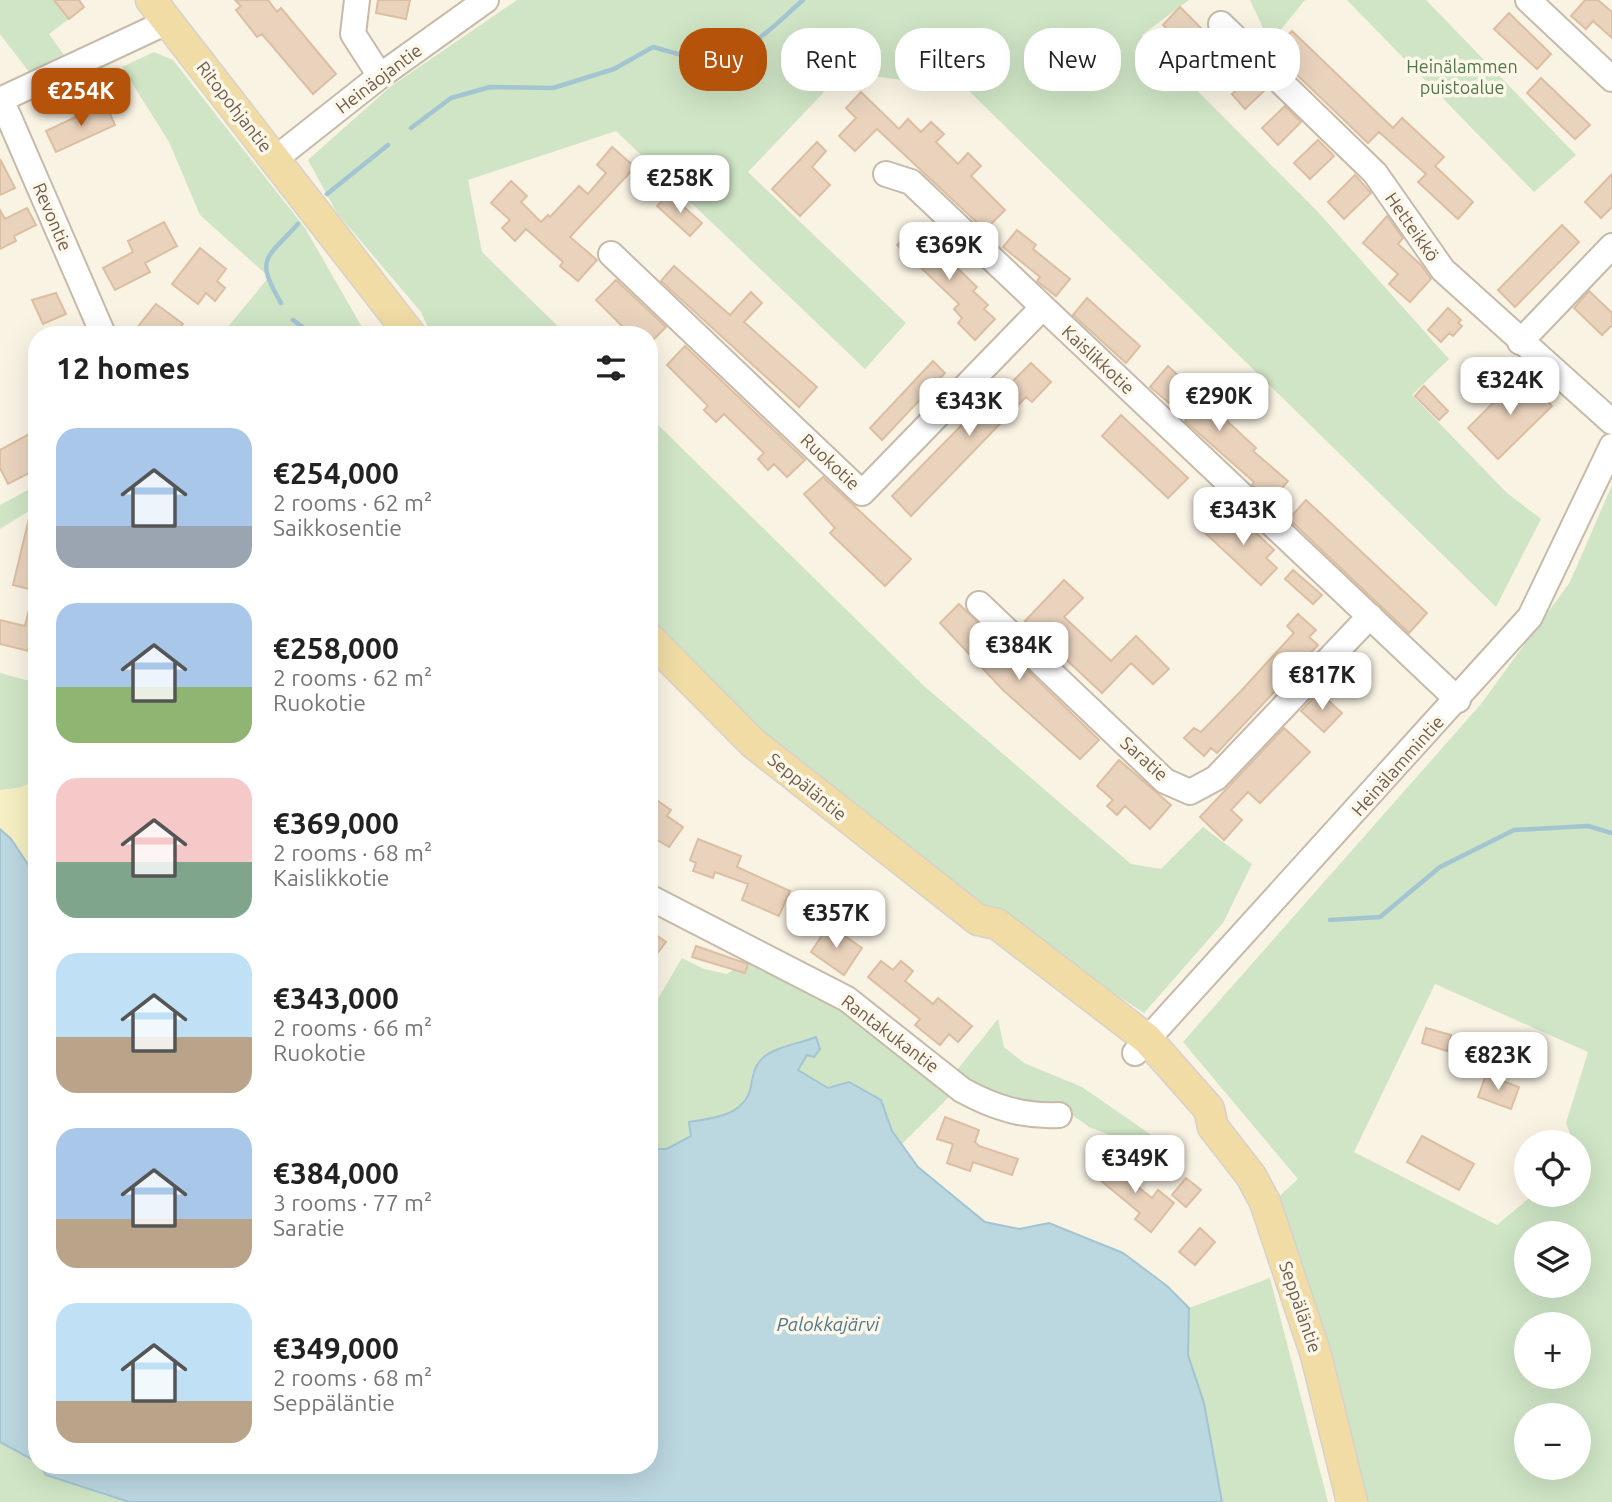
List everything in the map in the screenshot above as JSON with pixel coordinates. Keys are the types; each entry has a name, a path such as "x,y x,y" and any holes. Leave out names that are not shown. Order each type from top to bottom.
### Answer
{"main road":[{"name":"Ritopohjantie","path":"159,11 404,326"},
{"name":"Seppäläntie","path":"658,647 753,743 978,920 997,924 1141,1046 1209,1109 1213,1127 1251,1176 1265,1202 1316,1355 1352,1502"}],"street":[{"path":"356,0 353,34 380,76"},
{"name":"Heinäojantie","path":"275,159 380,76 486,0"},
{"path":"1528,0 1612,79"},
{"path":"4,93 159,11"},
{"name":"Hetteikkö","path":"1221,24 1375,173 1443,270 1612,422"},
{"name":"Revontie","path":"4,93 100,326"},
{"name":"Kaislikkotie","path":"886,174 911,183 1458,700"},
{"path":"1520,342 1612,246"},
{"name":"Ruokotie","path":"611,254 862,493 1042,308"},
{"name":"Heinälammintie","path":"1141,1046 1458,700 1530,617 1572,535 1612,446"},
{"name":"Saratie","path":"979,604 1165,781 1190,792 1216,778 1370,616"},
{"name":"Rantakukantie","path":"658,902 847,999 962,1090 980,1100 1033,1116 1059,1115"}],"green space":[{"path":"0,0 54,0 69,19 49,34 64,55 30,73 0,34"},
{"path":"517,0 1189,0 1151,28 1135,28 1135,91 1198,91 1318,212 1449,359 1412,395 1507,493 1541,519 1496,607 969,91 1010,91 1010,28 895,28 895,79 881,77 881,28 781,28 781,91 825,91 748,172 906,323 865,369 616,131 468,180 482,252 558,326 427,326 421,312 337,213 308,160 390,87"},
{"path":"1250,0 1305,0 1282,28 1263,28"},
{"name":"Heinälammen puistoalue","path":"1347,0 1426,0 1576,155 1534,192"},
{"path":"154,52 173,60 305,228 361,326 229,326 269,277 200,215 169,142 122,67"},
{"path":"658,425 923,685 1131,864 1161,869 1203,827 1252,864 1223,923 1144,1013 926,870 798,771 658,636"},
{"path":"1612,485 1612,1502 1361,1502 1272,1203 1298,1179 1183,1042 1481,704 1570,582","holes":["1435,984 1588,1052 1566,1123 1569,1130 1591,1130 1591,1207 1519,1207 1497,1225 1354,1152"]},
{"path":"28,490 28,512 0,529 0,505"},
{"path":"0,673 28,681 28,784 19,788 0,790"},
{"path":"743,955 842,1006 945,1085 998,1019 1004,1047 1024,1063 1082,1087 1172,1149 1150,1151 1089,1127 1068,1112 952,1094 901,1145 892,1131 881,1100 829,1088 798,1070 807,1055 820,1049 752,1073 746,1097 733,1111 690,1122 691,1136 667,1149 658,1149 658,999 682,958 704,969 727,974 737,967"},
{"path":"1270,1278 1328,1502 1222,1502 1204,1403 1188,1355 1189,1308"},
{"path":"0,1442 28,1457 28,1474 57,1474 103,1495 129,1502 0,1502"}],"sand":[{"path":"28,784 28,864 11,839 0,829 0,790 19,788"}],"water":[{"path":"0,829 11,839 28,864 28,1457 0,1442"},
{"name":"Palokkajärvi","path":"816,1037 820,1049 814,1057 807,1055 798,1070 828,1088 849,1082 881,1100 892,1131 918,1167 985,1222 1019,1229 1049,1223 1123,1253 1167,1286 1189,1308 1188,1355 1204,1403 1222,1502 129,1502 45,1474 658,1474 658,1149 667,1149 691,1136 689,1122 718,1117 735,1110 748,1096 758,1064 764,1057 781,1048"}],"building":[{"path":"54,0 79,0 84,7 69,19"},
{"path":"235,0 268,0 277,12 281,8 336,74 313,94 262,34 257,37 236,10 241,6"},
{"path":"378,0 410,0 406,19 376,13"},
{"path":"1585,0 1598,0 1612,12 1612,38 1593,21 1586,29 1571,16"},
{"path":"1180,7 1201,28 1166,28 1163,25"},
{"path":"1509,13 1551,54 1537,69 1494,29"},
{"path":"1300,39 1393,128 1402,118 1444,157 1435,166 1473,202 1458,219 1418,182 1426,174 1379,132 1368,143 1300,78"},
{"path":"1541,78 1590,125 1575,139 1527,93"},
{"path":"1235,91 1264,91 1245,109 1232,94"},
{"path":"861,92 899,129 908,119 921,132 931,122 944,134 936,142 958,164 968,153 981,166 971,176 1005,210 985,230 877,129 855,151 839,136 856,118 846,108"},
{"path":"105,103 115,125 56,152 46,131"},
{"path":"1285,106 1301,122 1278,145 1262,128"},
{"path":"1318,140 1334,156 1310,179 1294,163"},
{"path":"817,142 826,151 812,167 830,185 800,216 772,189"},
{"path":"612,147 635,167 570,237 597,260 578,281 560,266 563,262 526,229 515,241 502,228 510,220 491,203 511,181 527,196 521,202 541,222 548,215 550,217 579,186 588,194 606,173 597,165"},
{"path":"0,159 15,188 0,195"},
{"path":"1612,174 1612,207 1601,218 1585,202"},
{"path":"1355,175 1371,193 1344,219 1328,202"},
{"path":"669,194 702,223 690,236 657,206"},
{"path":"27,208 36,225 14,236 16,241 0,249 0,210 5,219"},
{"path":"1387,216 1403,238 1398,244 1421,265 1431,279 1410,302 1389,284 1398,274 1363,243"},
{"path":"164,222 177,246 145,263 150,272 115,290 103,268 133,252 128,241"},
{"path":"1562,225 1579,242 1515,307 1498,290"},
{"path":"915,227 977,287 973,291 988,305 984,309 995,319 975,340 958,323 962,318 954,309 959,304 897,245"},
{"path":"1017,230 1036,245 1033,249 1070,279 1056,296 1037,281 1040,277 1003,247"},
{"path":"200,248 226,269 217,281 225,288 215,301 206,293 198,304 172,284"},
{"path":"674,266 730,315 751,292 762,303 744,322 817,387 799,407 661,281"},
{"path":"616,280 666,327 658,335 658,326 622,326 596,300"},
{"path":"1589,291 1612,313 1612,325 1602,335 1574,308"},
{"path":"56,293 66,314 43,324 32,300"},
{"path":"1087,298 1140,346 1126,363 1073,315"},
{"path":"156,304 183,324 181,326 138,326"},
{"path":"1448,308 1461,320 1458,323 1462,326 1453,336 1449,333 1441,342 1428,330"},
{"path":"685,346 805,460 787,477 774,464 768,470 758,459 764,453 724,414 716,422 704,410 708,406 667,365"},
{"path":"933,361 945,373 882,440 870,428"},
{"path":"1031,363 1051,382 1032,402 1026,397 911,516 892,496 1007,379 1011,383"},
{"path":"1168,366 1256,448 1253,451 1288,481 1270,502 1252,485 1254,482 1150,387"},
{"path":"1521,375 1552,406 1498,459 1468,428"},
{"path":"1424,386 1448,411 1439,420 1415,396"},
{"path":"1121,415 1188,478 1168,498 1102,436"},
{"path":"28,435 28,474 8,484 0,468 0,450"},
{"path":"823,477 911,559 885,586 830,533 835,528 804,494"},
{"path":"1306,500 1427,613 1409,633 1289,519"},
{"path":"1222,513 1235,525 1242,519 1274,550 1266,558 1277,568 1261,585 1204,532"},
{"path":"28,523 28,589 13,585"},
{"path":"1293,570 1322,595 1313,604 1285,579"},
{"path":"1064,580 1083,598 1064,617 1111,661 1136,636 1169,669 1153,684 1131,663 1102,693 1025,621"},
{"path":"959,604 1099,740 1080,759 1004,691 940,623"},
{"path":"28,614 28,651 0,644 0,620 25,626"},
{"path":"1298,614 1316,630 1309,637 1318,645 1217,753 1211,748 1204,756 1184,738 1194,728 1201,732 1241,691 1294,633 1287,626"},
{"path":"1319,692 1342,713 1324,732 1301,711"},
{"path":"1284,728 1310,752 1260,803 1248,792 1231,810 1242,820 1224,840 1200,817"},
{"path":"1119,760 1171,805 1150,829 1125,806 1117,815 1107,806 1113,800 1097,786"},
{"path":"658,801 671,810 667,816 683,827 669,847 658,840"},
{"path":"698,839 741,856 737,867 790,891 779,916 742,900 748,884 715,872 713,878 693,871 696,863 690,860"},
{"path":"829,925 862,948 844,975 811,952"},
{"path":"658,936 666,942 658,952"},
{"path":"696,946 748,964 745,973 692,957"},
{"path":"881,961 893,970 901,961 913,971 905,981 933,1004 938,998 972,1026 958,1042 949,1034 940,1045 915,1025 920,1019 868,977"},
{"path":"1426,1028 1451,1035 1447,1051 1422,1043"},
{"path":"1486,1075 1519,1087 1511,1109 1478,1097"},
{"path":"945,1117 979,1130 975,1142 979,1146 1018,1159 1012,1175 973,1162 970,1171 947,1163 953,1144 937,1139"},
{"path":"1422,1136 1474,1164 1459,1190 1407,1162"},
{"path":"1109,1157 1126,1172 1123,1175 1152,1198 1158,1190 1174,1203 1151,1232 1135,1219 1140,1213 1094,1175"},
{"path":"1186,1178 1201,1190 1186,1207 1172,1195"},
{"path":"1200,1228 1215,1242 1195,1265 1179,1252"}],"waterway":[{"path":"411,128 451,98 490,87 553,88 614,69 653,47 696,58 732,53 757,40 803,0"},
{"path":"327,194 388,145"},
{"path":"281,303 268,277 267,260 298,224"},
{"path":"293,320 301,326"},
{"path":"1330,920 1380,917 1440,867 1514,830 1588,826 1612,833"}]}
